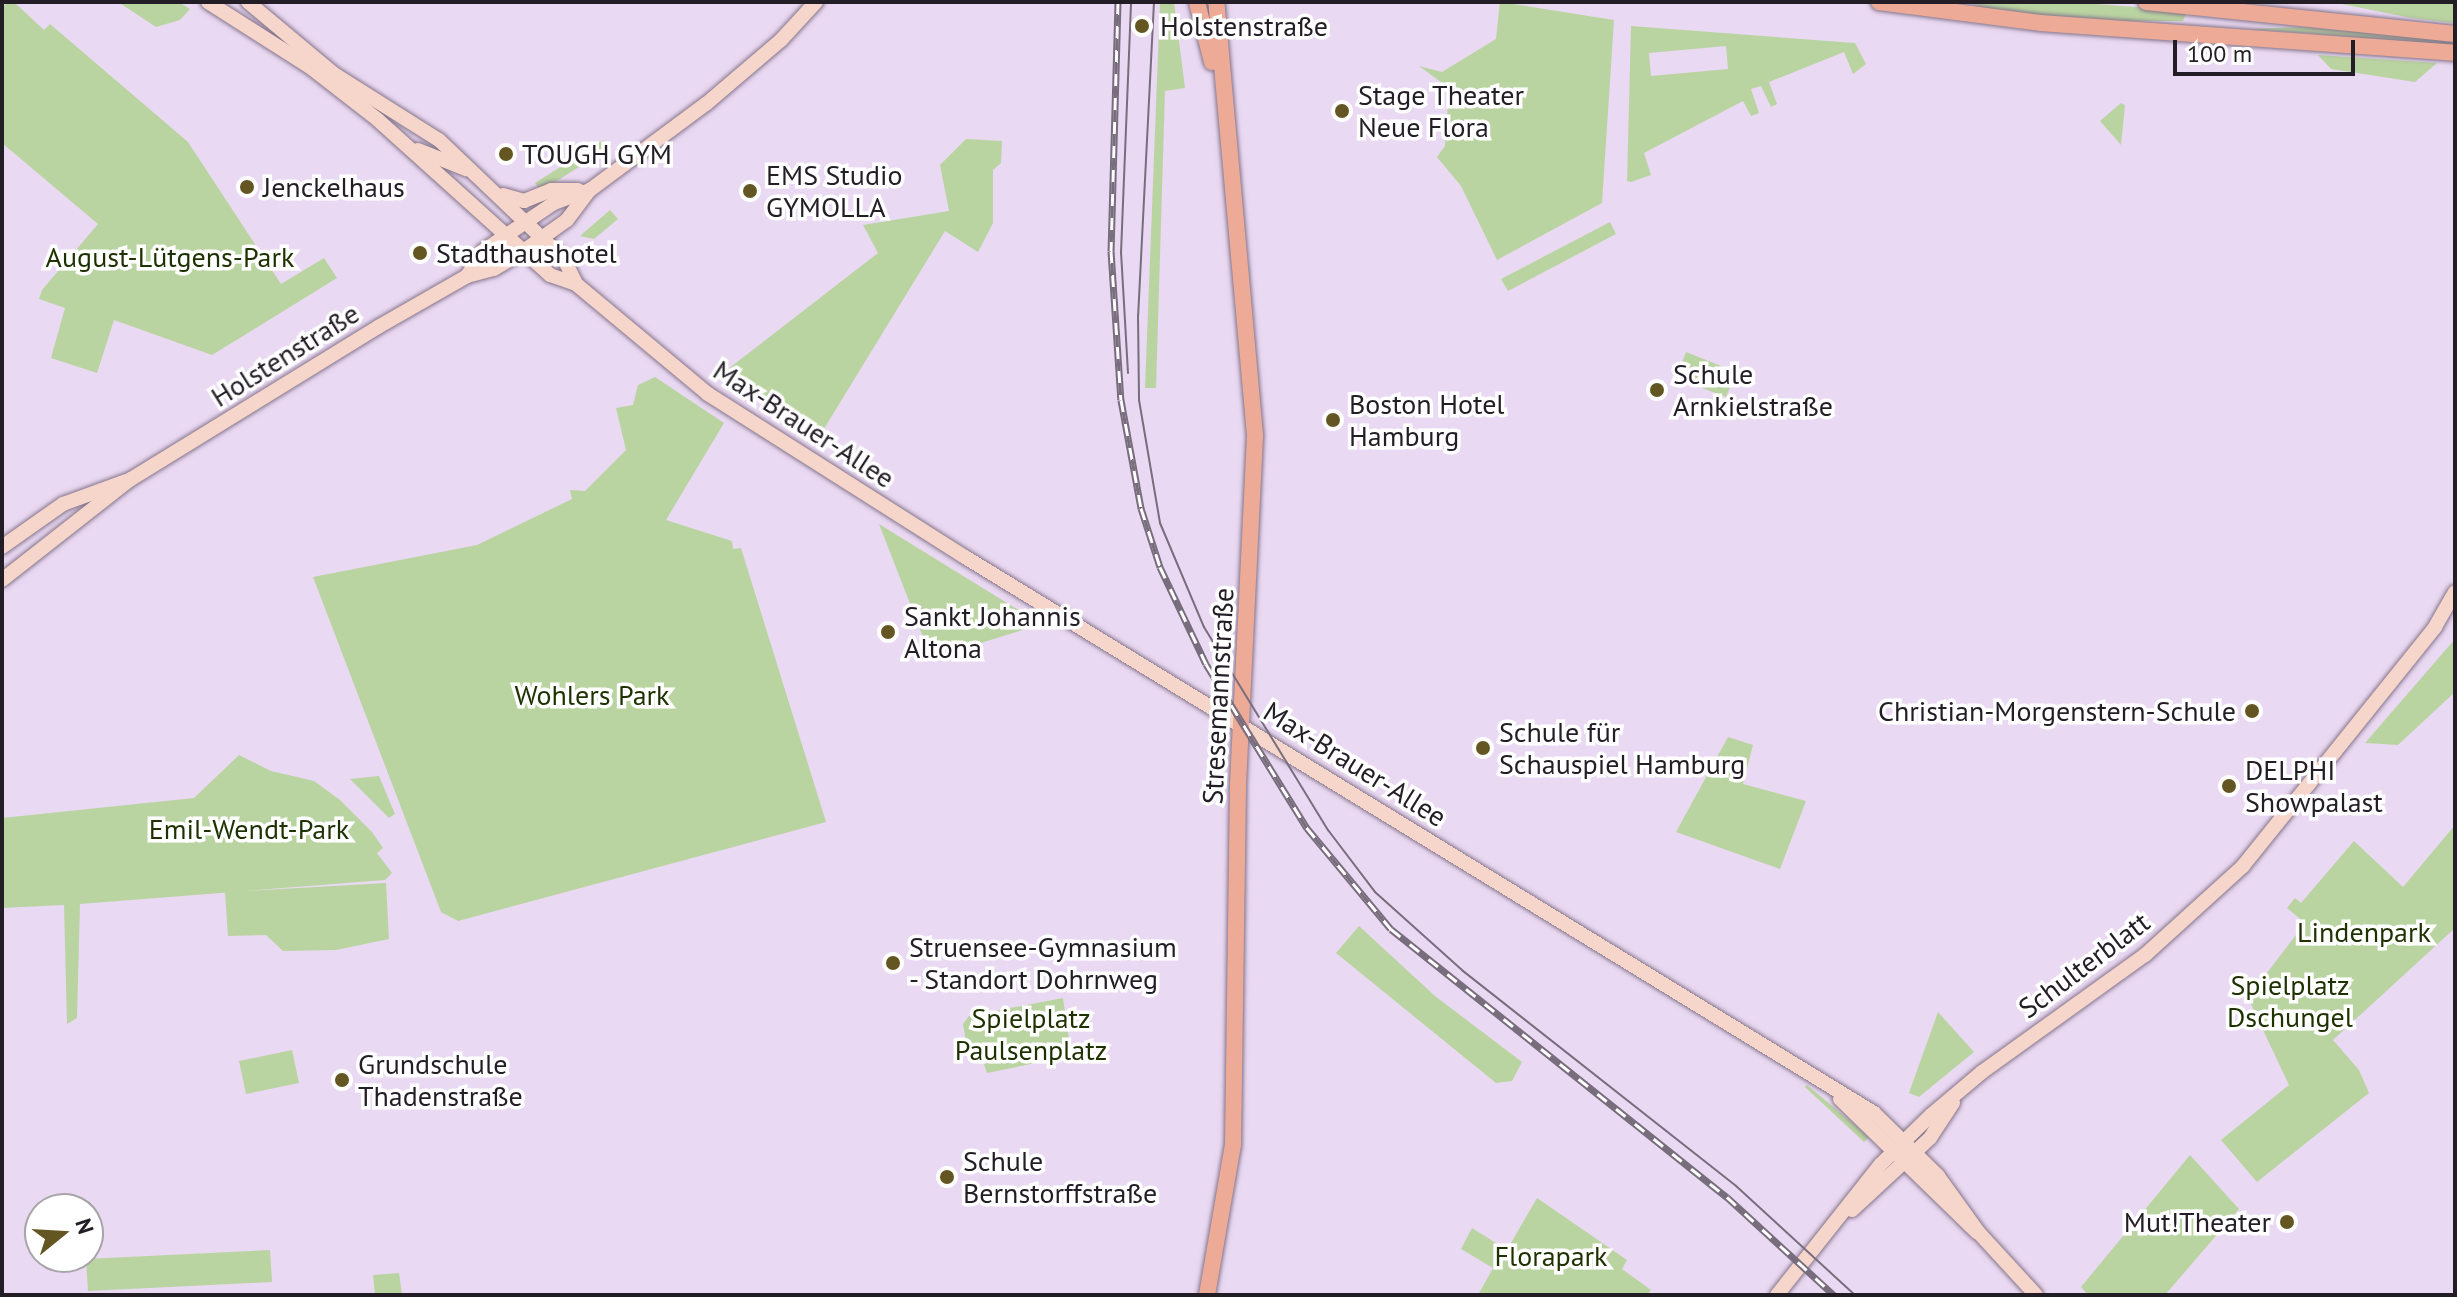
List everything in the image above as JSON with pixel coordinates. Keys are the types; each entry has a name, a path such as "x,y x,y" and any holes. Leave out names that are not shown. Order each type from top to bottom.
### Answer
{"main road":[{"name":"Max-Brauer-Allee","path":"208,2 310,67 412,148 522,252 550,275 576,284 708,394 965,557 1241,723 1834,1093 1874,1113 1911,1146 1964,1206 1979,1233"},
{"name":"Max-Brauer-Allee","path":"248,2 334,74 418,123 495,191 564,259 576,284"},
{"name":"Holstenstraße","path":"2,580 131,479 467,276 494,269 542,238 567,220 590,190 729,86 816,2"},
{"name":"Stresemannstraße","path":"1197,2 1221,99"},
{"name":"Stresemannstraße","path":"1207,1295 1233,1145 1241,723 1255,435 1221,99 1216,2"},
{"path":"1879,2 1973,15 2455,53"},
{"path":"1961,2 1973,15"},
{"path":"2146,2 2455,34"},
{"path":"412,148 474,172"},
{"path":"495,191 518,201 551,190 590,190"},
{"name":"Holstenstraße","path":"467,276 483,251 554,203 590,190"},
{"name":"Holstenstraße","path":"2,547 74,498 131,479"},
{"name":"Schulterblatt","path":"1777,1295 1827,1234 1982,1072 2145,955 2238,871 2435,627 2455,592"},
{"name":"Max-Brauer-Allee","path":"1834,1093 1964,1225 1979,1233"},
{"path":"1979,1233 2036,1295"}],"green space":[{"name":"August-Lütgens-Park","path":"7,2 14,2 44,30 50,24 188,142 281,284 324,258 337,278 212,355 114,320 97,373 51,358 65,308 39,299 42,290 98,224 2,143 2,8"},
{"path":"118,2 179,2 190,9 180,20 156,27"},
{"path":"1160,2 1174,2 1185,88 1165,91 1156,388 1145,388"},
{"path":"1500,2 1614,20 1602,203 1497,260 1461,186 1437,157 1445,146 1449,88 1419,66 1442,72 1496,39"},
{"path":"1967,2 2071,2 2187,11 2183,21 2111,21 1989,10"},
{"path":"2332,2 2455,3 2455,23 2411,18"},
{"path":"1631,26 1855,43 1866,64 1853,74 1844,52 1769,82 1777,104 1771,107 1761,86 1751,89 1759,113 1751,116 1743,101 1644,153 1651,175 1627,181","holes":["1726,46 1728,69 1651,76 1649,53"]},
{"path":"2301,27 2455,40 2455,45 2251,29"},
{"path":"2318,55 2437,63 2415,82 2331,69"},
{"path":"2121,103 2125,105 2121,145 2100,121"},
{"path":"966,139 1002,141 1001,163 993,170 993,223 978,252 945,231 819,437 728,380 728,369 878,253 863,225 949,211 940,165"},
{"path":"603,140 612,146 541,191 535,183"},
{"path":"610,210 618,219 594,239 580,236"},
{"path":"1610,222 1616,234 1508,291 1501,279"},
{"path":"1686,352 1736,372 1726,397 1676,378"},
{"name":"Wohlers Park","path":"655,377 724,423 666,520 732,541 733,549 741,548 826,822 458,921 441,912 313,577 477,545 572,499 570,490 585,491 626,450 616,408 633,405 638,385"},
{"path":"879,524 1039,625 945,654 925,642"},
{"path":"2455,639 2455,692 2398,745 2365,743"},
{"path":"1728,737 1753,745 1743,784 1806,801 1780,869 1676,832"},
{"name":"Emil-Wendt-Park","path":"239,755 271,771 314,781 340,800 372,832 383,848 377,853 392,873 385,880 80,904 77,1018 67,1024 64,905 2,908 2,818 194,798"},
{"path":"379,776 395,814 389,818 350,779"},
{"name":"Lindenpark","path":"2455,825 2455,928 2333,1040 2359,1070 2369,1093 2257,1182 2221,1140 2289,1085 2248,998 2305,923 2287,908 2295,898 2301,903 2354,841 2403,887"},
{"path":"386,883 389,939 336,950 283,951 266,935 228,936 225,892"},
{"path":"1359,926 1435,996 1522,1062 1512,1081 1496,1083 1336,953"},
{"name":"Spielplatz Paulsenplatz","path":"1063,998 1069,1039 1060,1058 987,1073 980,1053 967,1048 963,1024 969,1016"},
{"path":"1938,1012 1974,1052 1919,1097 1909,1093"},
{"path":"292,1050 299,1083 246,1094 239,1061"},
{"path":"1807,1085 1869,1137 1864,1142 1805,1087"},
{"path":"2190,1155 2239,1209 2165,1295 2088,1295 2081,1287"},
{"name":"Florapark","path":"1537,1198 1627,1260 1622,1269 1651,1290 1647,1295 1478,1295 1493,1268 1461,1249 1472,1228 1507,1250"},
{"path":"270,1250 272,1282 88,1291 87,1273 104,1273 104,1258"},
{"path":"399,1273 402,1295 375,1295 373,1275"}],"tram line":[{"path":"1128,373 1121,253 1131,2"},
{"path":"1154,2 1138,315 1139,400 1160,523 1204,627 1328,830 1375,892 1463,971 1736,1186 1855,1295"}],"railway":[{"path":"1118,2 1111,251 1121,400 1141,508 1160,567 1206,664 1307,828 1391,929 1727,1197 1834,1295"}],"place":[{"name":"Holstenstraße","path":"1142,26"},
{"name":"Stage Theater Neue Flora","path":"1342,111"},
{"name":"TOUGH GYM","path":"506,154"},
{"name":"Jenckelhaus","path":"247,187"},
{"name":"EMS Studio GYMOLLA","path":"750,191"},
{"name":"Stadthaushotel","path":"420,253"},
{"name":"Schule Arnkielstraße","path":"1657,390"},
{"name":"Boston Hotel Hamburg","path":"1333,420"},
{"name":"Sankt Johannis Altona","path":"888,632"},
{"name":"Christian-Morgenstern-Schule","path":"2252,711"},
{"name":"Schule für Schauspiel Hamburg","path":"1483,748"},
{"name":"DELPHI Showpalast","path":"2229,786"},
{"name":"Struensee-Gymnasium - Standort Dohrnweg","path":"893,963"},
{"name":"Grundschule Thadenstraße","path":"342,1080"},
{"name":"Schule Bernstorffstraße","path":"947,1177"},
{"name":"Mut!Theater","path":"2287,1222"}],"park label":[{"name":"Spielplatz Dschungel","path":"2290,1001"}]}
